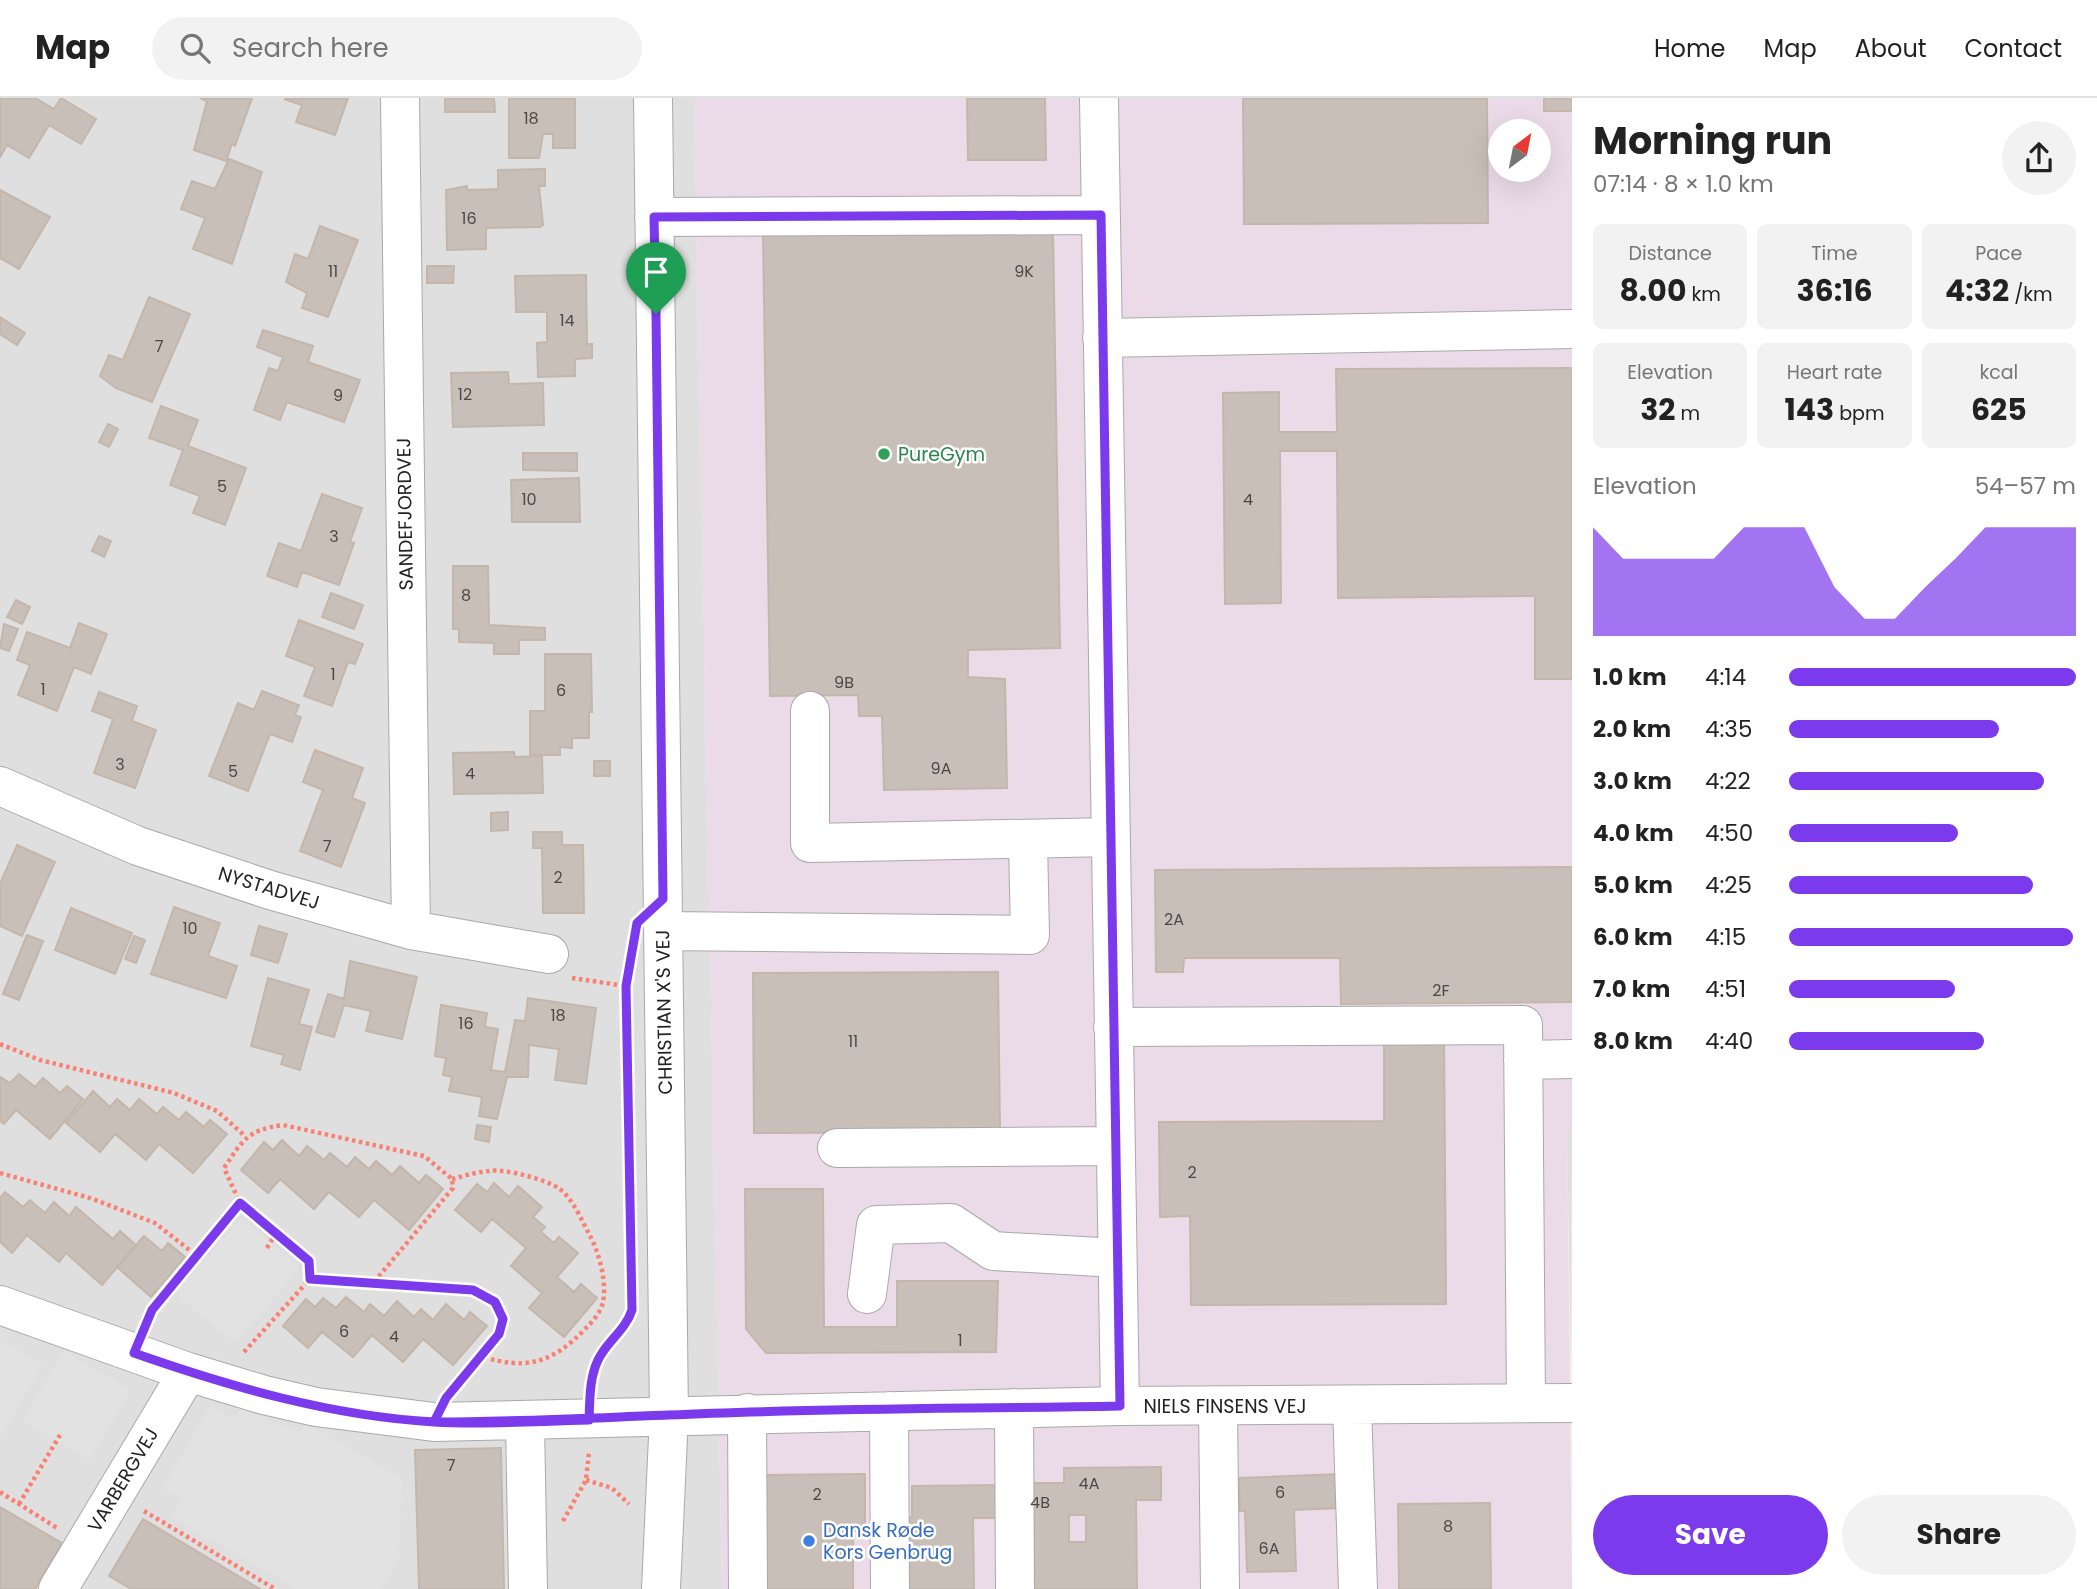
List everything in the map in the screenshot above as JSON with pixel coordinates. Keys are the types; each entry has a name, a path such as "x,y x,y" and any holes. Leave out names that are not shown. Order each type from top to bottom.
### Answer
{"street":[{"name":"SANDEFJORDVEJ","path":"400,98 411,930"},
{"name":"CHRISTIAN X'S VEJ","path":"653,98 669,1415 661,1589"},
{"path":"1099,98 1120,1406"},
{"path":"654,217 1101,215"},
{"path":"1102,338 1572,329"},
{"path":"810,711 810,843 1028,841 1111,837"},
{"name":"NYSTADVEJ","path":"0,786 138,846 270,890 411,930 549,954"},
{"path":"663,931 1030,935 1028,841"},
{"path":"1113,1027 1523,1025 1526,1403"},
{"path":"1523,1060 1572,1059"},
{"path":"837,1148 1115,1146"},
{"path":"867,1294 876,1225 951,1223 993,1251 1117,1258"},
{"path":"0,1305 188,1372 316,1407 434,1422 525,1422 669,1415"},
{"name":"VARBERGVEJ","path":"58,1589 188,1372"},
{"name":"NIELS FINSENS VEJ","path":"669,1415 1120,1406 1572,1403"},
{"path":"1352,1405 1358,1589"},
{"path":"1218,1406 1220,1589"},
{"path":"1014,1408 1015,1589"},
{"path":"889,1411 890,1589"},
{"path":"747,1413 748,1589"},
{"path":"525,1422 528,1589"}],"path":[{"path":"549,954 564,977 626,986"},
{"path":"626,999 628,973"},
{"path":"1,1046 40,1060 174,1093 217,1111 245,1136"},
{"path":"230,1385 239,1358 310,1279 309,1261 240,1203 224,1168 245,1136 262,1128 283,1125 424,1156 452,1179 453,1188 374,1282"},
{"path":"452,1179 492,1170 535,1178 559,1188 572,1203 595,1245 603,1282 603,1303 596,1318 560,1352 532,1364 508,1365 481,1356"},
{"path":"0,1173 90,1198 155,1223 197,1256"},
{"path":"134,1353 152,1310 240,1203"},
{"path":"267,1248 275,1233"},
{"path":"310,1279 473,1290 495,1302 503,1319 499,1334 446,1398 434,1422"},
{"path":"632,1310 626,1327 599,1358 591,1377 590,1466 586,1480 612,1488 626,1499 635,1514"},
{"path":"19,1504 60,1435"},
{"path":"0,1492 85,1545"},
{"path":"115,1494 275,1589"}],"shaded area":[{"path":"0,98 694,98 722,1589 0,1589"},
{"path":"694,98 1572,98 1572,1129 1567,1129 1572,1589 722,1589"},
{"path":"1567,1129 1572,1129 1571,1369"},
{"path":"241,1218 299,1268 234,1343 176,1293"},
{"path":"0,1340 42,1365 0,1437"},
{"path":"64,1351 130,1390 89,1460 23,1421"},
{"path":"211,1406 233,1419 240,1410 300,1432 306,1423 402,1479 399,1559 382,1587 385,1589 298,1589 172,1516 182,1499 163,1488"}],"building":[{"path":"0,98 35,98 54,109 61,98 96,119 81,144 49,125 29,158 7,145 0,157"},
{"path":"200,98 252,98 235,146 232,144 226,161 194,150 207,101"},
{"path":"348,98 335,135 296,122 302,105 284,99"},
{"path":"445,98 494,98 495,112 445,112"},
{"path":"509,98 575,98 575,148 553,148 553,134 543,134 539,158 509,158"},
{"path":"967,98 1045,98 1046,160 968,160"},
{"path":"1243,98 1487,98 1488,223 1244,224"},
{"path":"1544,98 1572,98 1572,111 1544,111"},
{"path":"229,159 262,172 232,264 193,249 205,218 181,209 192,181 215,189"},
{"path":"545,169 545,186 539,186 543,225 486,228 486,249 447,250 446,190 467,186 467,190 498,189 498,170"},
{"path":"0,190 50,217 19,269 0,258"},
{"path":"320,226 358,240 328,317 302,308 307,293 286,282 295,254 308,259"},
{"path":"1053,232 1060,648 968,650 968,677 1005,679 1007,788 884,790 882,716 859,716 858,695 770,696 763,235"},
{"path":"427,266 454,266 453,283 427,283"},
{"path":"586,275 587,344 592,344 592,358 575,359 575,376 538,377 537,343 547,342 547,312 516,312 515,276"},
{"path":"149,297 190,314 152,402 116,388 100,376 109,355 123,360"},
{"path":"0,317 25,333 17,345 0,334"},
{"path":"263,330 313,346 308,362 360,380 344,422 287,402 280,420 254,410 269,368 278,371 283,357 257,347"},
{"path":"1572,368 1572,679 1535,679 1535,596 1338,598 1337,451 1280,451 1281,603 1225,604 1223,393 1279,392 1279,432 1337,432 1336,369"},
{"path":"508,372 509,384 543,383 544,425 453,427 451,373"},
{"path":"161,406 198,420 188,446 246,468 225,525 193,513 200,496 170,485 183,450 149,438"},
{"path":"108,424 118,429 109,447 99,442"},
{"path":"523,453 577,453 577,471 523,470"},
{"path":"579,478 580,522 512,522 511,480"},
{"path":"322,494 362,508 350,542 354,543 339,585 302,572 297,587 267,576 279,543 301,551"},
{"path":"99,536 111,541 104,557 92,551"},
{"path":"453,566 488,566 489,625 545,628 545,640 519,640 519,654 494,654 494,643 459,642 459,629 453,629"},
{"path":"331,593 363,605 354,629 322,617"},
{"path":"16,600 30,607 22,624 7,617"},
{"path":"299,620 363,644 355,664 348,662 332,706 304,696 315,667 286,656"},
{"path":"79,623 107,634 91,674 74,667 57,711 18,695 30,665 17,660 27,632 70,648"},
{"path":"4,624 18,629 9,651 0,648"},
{"path":"545,654 591,654 592,712 589,712 589,738 572,738 572,748 560,747 560,755 530,755 530,711 545,711"},
{"path":"262,691 299,705 295,715 301,717 292,742 270,734 248,791 209,776 238,703 254,710"},
{"path":"99,692 137,706 132,721 156,730 135,788 94,773 113,719 92,711"},
{"path":"315,750 363,768 352,798 365,803 341,867 300,851 323,790 303,782"},
{"path":"514,752 515,757 542,756 543,793 454,794 453,753"},
{"path":"594,761 610,761 610,776 594,776"},
{"path":"508,812 508,830 491,831 491,813"},
{"path":"533,832 562,832 562,845 583,845 584,913 543,913 542,848 533,848"},
{"path":"17,845 55,862 22,936 0,926 0,884"},
{"path":"1572,867 1572,1002 1341,1004 1340,958 1184,958 1183,972 1156,972 1155,870"},
{"path":"174,907 220,923 208,956 237,966 226,998 151,974"},
{"path":"71,908 132,933 115,974 55,950"},
{"path":"259,926 287,934 278,963 251,955"},
{"path":"27,935 43,941 19,1000 3,994"},
{"path":"134,936 145,940 136,963 125,959"},
{"path":"350,961 417,977 402,1039 366,1031 371,1011 344,1005 334,1037 316,1032 328,994 344,999"},
{"path":"998,972 1000,1132 754,1133 753,973"},
{"path":"268,978 309,990 299,1024 312,1027 300,1070 281,1064 284,1055 251,1046"},
{"path":"528,998 596,1008 586,1084 555,1080 559,1049 529,1045 528,1077 507,1077 497,1119 479,1116 482,1097 449,1091 452,1077 443,1075 446,1058 435,1056 441,1005 487,1013 485,1027 498,1029 491,1070 505,1072 515,1020 525,1021"},
{"path":"1444,1036 1446,1304 1191,1305 1190,1216 1160,1217 1159,1122 1384,1121 1384,1037"},
{"path":"19,1074 35,1087 43,1078 60,1093 67,1086 83,1099 50,1139 16,1110 4,1124 0,1121 0,1077 10,1083"},
{"path":"93,1091 110,1107 117,1099 130,1110 139,1099 157,1114 163,1107 179,1120 186,1112 204,1127 210,1120 227,1134 193,1173 159,1144 146,1160 115,1134 100,1152 66,1123"},
{"path":"477,1125 491,1127 489,1142 475,1139"},
{"path":"282,1140 299,1156 307,1146 324,1160 330,1153 347,1167 355,1157 369,1169 376,1161 392,1175 400,1166 419,1183 426,1175 443,1189 409,1230 374,1200 359,1217 329,1192 314,1209 280,1179 268,1193 241,1170 264,1142 273,1150"},
{"path":"494,1183 509,1197 518,1186 542,1207 533,1217 545,1227 541,1232 554,1243 559,1237 578,1253 557,1277 574,1292 581,1284 597,1298 564,1337 529,1308 542,1293 511,1266 526,1248 492,1219 481,1232 455,1210 477,1184 487,1192"},
{"path":"745,1189 823,1189 824,1327 897,1327 897,1281 998,1281 996,1352 766,1353 746,1329"},
{"path":"5,1192 23,1207 30,1200 45,1213 54,1202 69,1216 76,1207 113,1239 120,1231 136,1245 102,1285 66,1253 59,1262 27,1235 12,1253 0,1242 0,1198"},
{"path":"144,1236 162,1251 168,1243 185,1257 151,1297 117,1267"},
{"path":"346,1297 364,1312 370,1304 384,1316 397,1301 414,1317 421,1309 433,1320 446,1304 464,1320 470,1312 487,1326 453,1365 423,1339 403,1362 372,1335 353,1357 322,1332 308,1348 283,1326 306,1299 315,1307 323,1298 336,1308"},
{"path":"501,1448 504,1589 419,1589 415,1450"},
{"path":"1161,1467 1161,1500 1136,1500 1137,1589 1019,1589 1018,1483 1064,1483 1064,1468","holes":["1069,1515 1086,1515 1086,1542 1069,1542"]},
{"path":"865,1474 865,1531 853,1531 853,1589 759,1589 758,1475"},
{"path":"1339,1474 1340,1508 1294,1510 1296,1571 1247,1572 1245,1511 1240,1511 1239,1478"},
{"path":"1002,1485 1001,1518 973,1518 974,1589 898,1589 897,1517 912,1517 912,1486"},
{"path":"1490,1503 1491,1589 1399,1589 1398,1504"},
{"path":"0,1507 62,1543 35,1589 0,1589"},
{"path":"143,1519 260,1589 131,1589 109,1576"}],"place":[{"name":"PureGym","path":"884,454"},
{"name":"Dansk Røde Kors Genbrug","path":"809,1541"}],"route":[{"path":"656,314 654,217 1101,215 1120,1406 669,1415 589,1420 525,1422 434,1422 446,1398 499,1334 503,1319 495,1302 473,1290 310,1279 309,1261 240,1203 152,1310 134,1353 230,1385 316,1407 434,1422 589,1420 591,1377 599,1358 626,1327 632,1310 626,986 637,923 663,899 656,314"}]}
